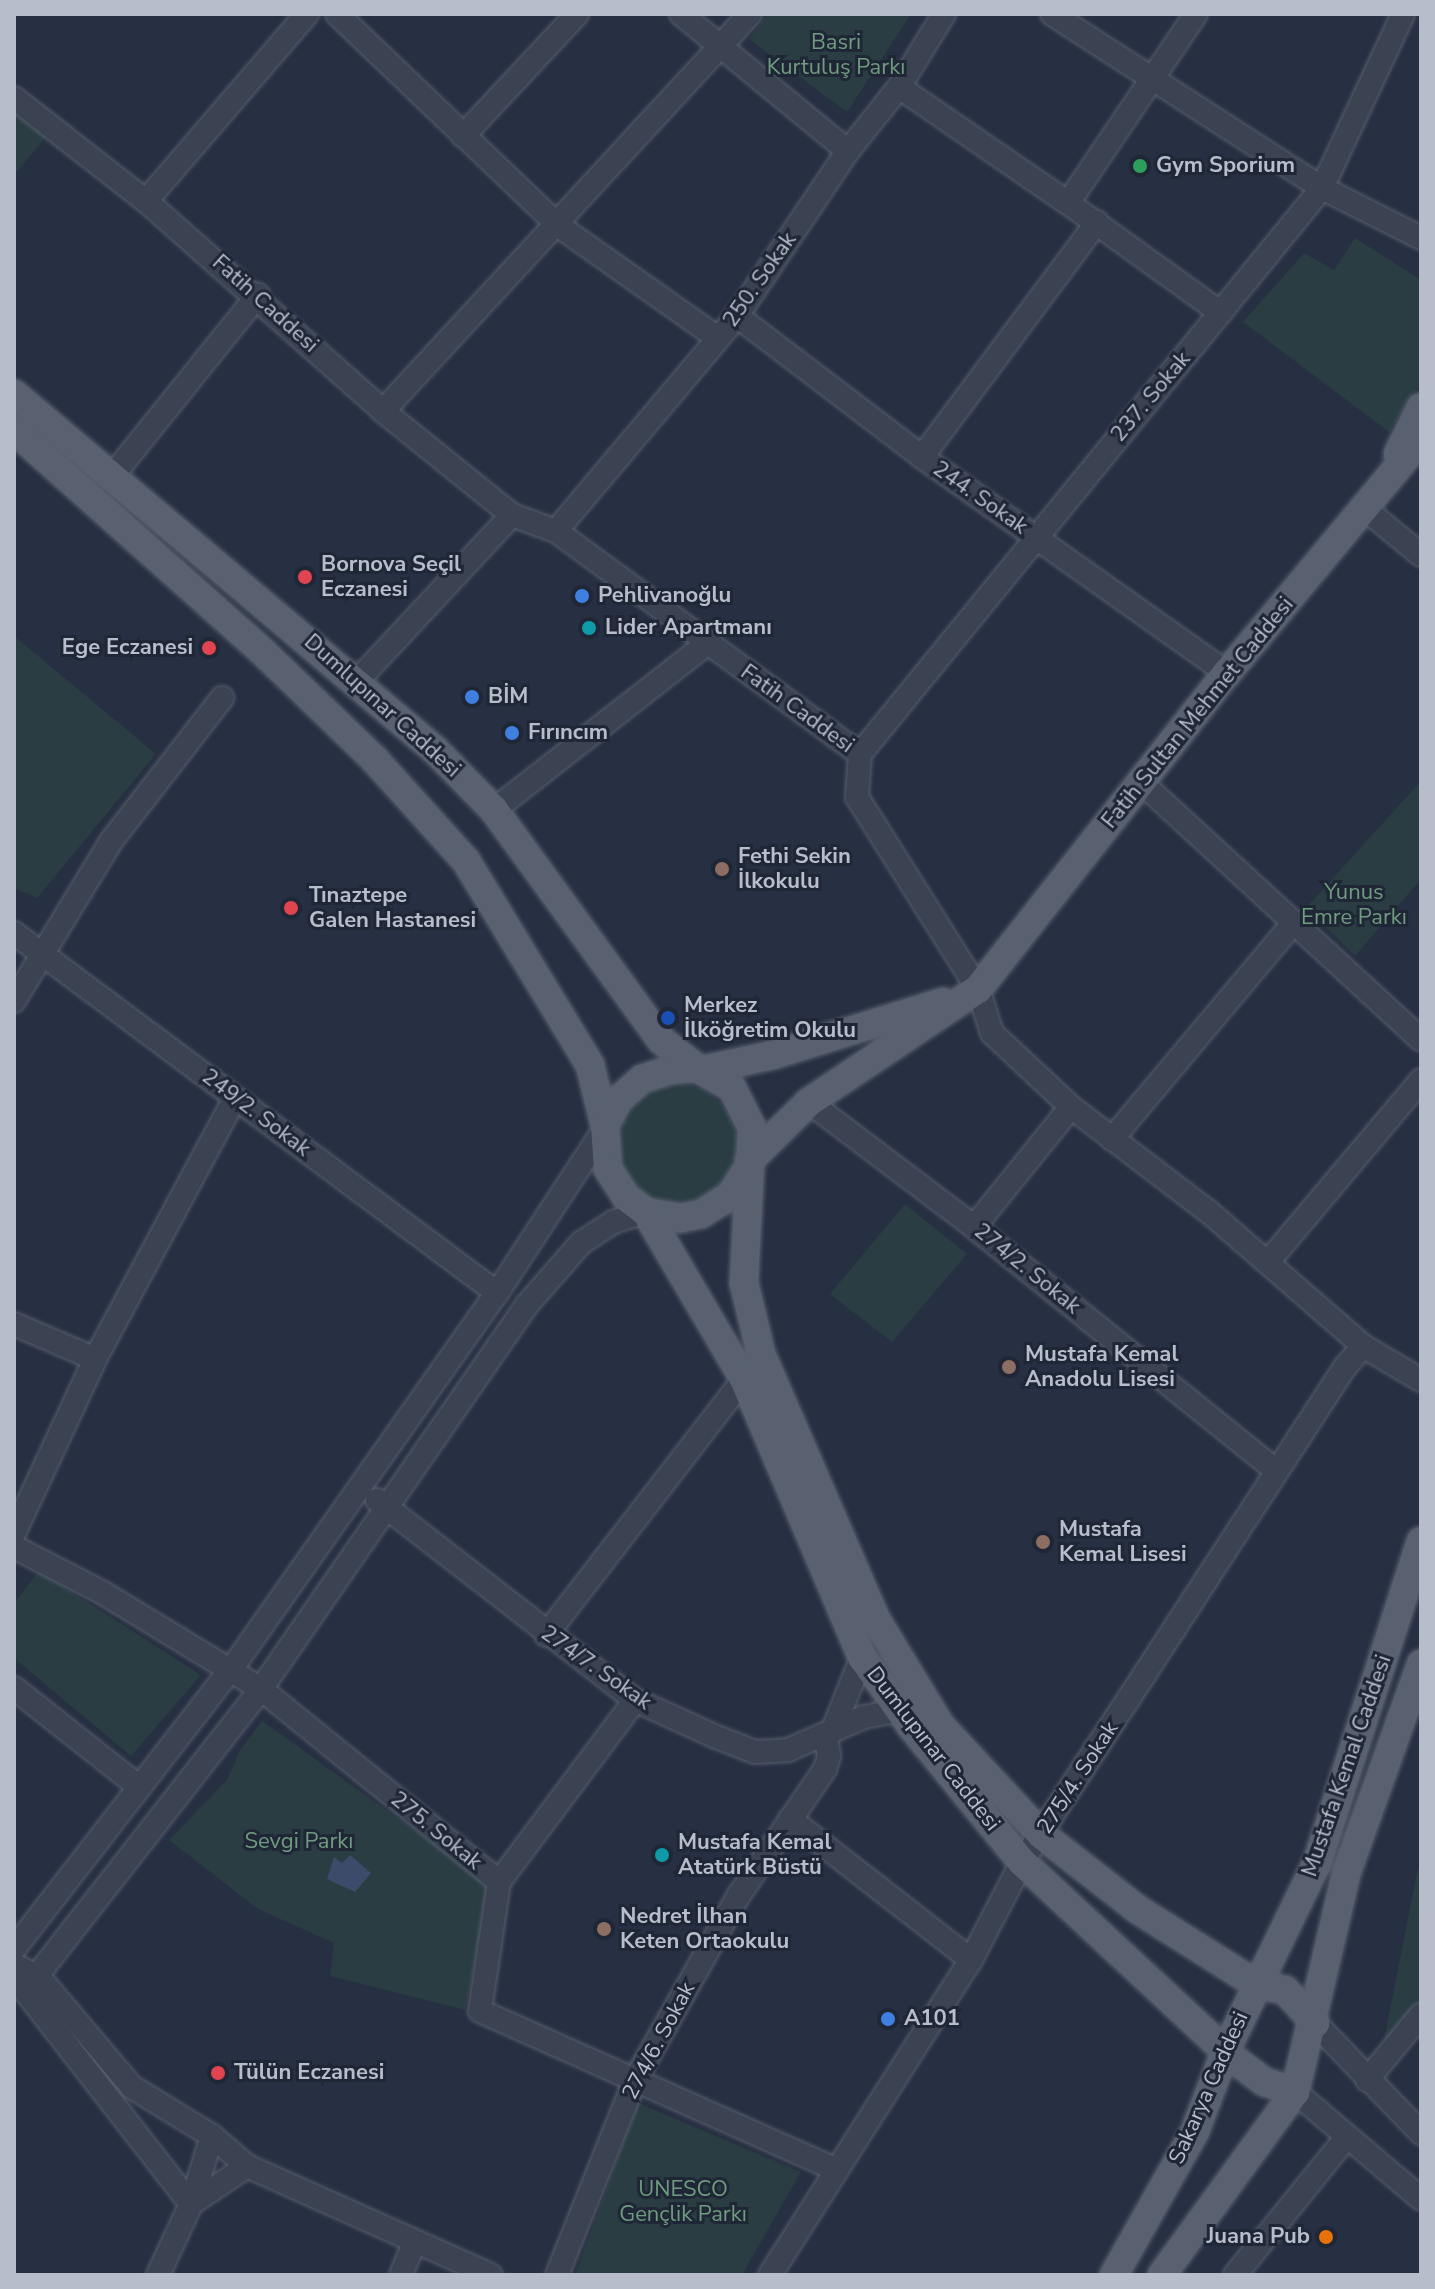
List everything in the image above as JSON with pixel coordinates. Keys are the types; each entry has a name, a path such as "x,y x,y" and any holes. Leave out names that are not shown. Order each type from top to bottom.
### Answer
{"main road":[{"name":"Dumlupınar Caddesi","path":"14,394 114,474 358,680 494,810 661,1040 700,1069"},
{"path":"1385,484 1421,407"},
{"name":"Dumlupınar Caddesi","path":"14,430 264,653 375,760 466,861 590,1065 605,1127"},
{"name":"Fatih Sultan Mehmet Caddesi","path":"749,1164 809,1102 974,991 1227,673 1421,439"},
{"path":"700,1069 732,1088 745,1107 752,1128 749,1164 731,1195 701,1214 681,1218 645,1212 626,1197 608,1169 605,1127 618,1100 642,1079 773,1055 974,991"},
{"name":"Dumlupınar Caddesi","path":"749,1164 744,1283 761,1354 875,1618 940,1725 1042,1835 1137,1909 1256,1984 1285,1990 1315,2023"},
{"name":"Dumlupınar Caddesi","path":"645,1212 744,1379 862,1657 900,1710 1022,1862 1226,2050 1265,2082 1295,2092"},
{"name":"Mustafa Kemal Caddesi","path":"1256,1984 1317,1863 1421,1541"},
{"name":"Mustafa Kemal Caddesi","path":"1295,2092 1315,2023 1347,1871 1421,1664"},
{"name":"Sakarya Caddesi","path":"1114,2275 1195,2131 1226,2050 1256,1984"},
{"path":"1162,2275 1295,2092"}],"street":[{"path":"146,201 307,14"},
{"path":"337,14 559,226 718,338"},
{"path":"463,136 577,14"},
{"path":"681,14 848,151"},
{"path":"383,411 559,226 723,48 750,14"},
{"name":"250. Sokak","path":"556,531 737,316 848,151 899,87 944,14"},
{"path":"1052,14 1154,83 1322,188 1421,238"},
{"path":"1068,203 1154,83 1196,14"},
{"name":"237. Sokak","path":"860,754 1322,188 1403,14"},
{"path":"899,87 1097,222 1221,313"},
{"name":"Fatih Caddesi","path":"14,98 146,201 258,295 383,411 512,515 556,531 860,754 857,797 974,991 992,1033 1071,1107 1268,1262 1363,1346"},
{"path":"922,457 1097,222"},
{"path":"114,474 258,295"},
{"name":"244. Sokak","path":"737,316 922,457 1227,673"},
{"path":"1365,509 1421,555"},
{"path":"358,680 512,515"},
{"path":"494,810 708,643"},
{"path":"14,1001 41,950 112,840 222,698"},
{"path":"1142,783 1421,1040"},
{"path":"1112,1139 1294,922"},
{"name":"249/2. Sokak","path":"14,933 41,950 497,1293"},
{"path":"1268,1262 1421,1080"},
{"path":"14,1533 95,1359 235,1098"},
{"name":"274/2. Sokak","path":"809,1102 974,1227 1276,1471"},
{"path":"974,1227 1071,1107"},
{"path":"14,1949 137,1785 230,1671 497,1293 605,1127"},
{"path":"26,1982 261,1689 553,1275 581,1243 613,1222 645,1212"},
{"path":"14,1324 95,1359"},
{"path":"1363,1346 1421,1380"},
{"name":"275/4. Sokak","path":"770,2275 971,1960 1022,1862 1276,1471 1363,1346"},
{"path":"546,1635 744,1379"},
{"name":"274/7. Sokak","path":"361,1488 546,1635 635,1700 755,1752 788,1750 880,1711 900,1710"},
{"name":"275. Sokak","path":"14,1547 105,1594 261,1689 499,1882 635,1700"},
{"path":"829,1734 862,1657"},
{"path":"14,1688 137,1785"},
{"name":"274/6. Sokak","path":"557,2275 635,2080 739,1895 825,1769 829,1756 829,1734"},
{"path":"790,1819 971,1960"},
{"path":"499,1882 480,2011 835,2169"},
{"path":"14,1965 191,2204"},
{"path":"26,1982 132,2087 212,2136 247,2166 491,2275"},
{"path":"1367,2080 1421,2015"},
{"path":"1315,2023 1421,2133"},
{"path":"1295,2092 1421,2199"},
{"path":"158,2275 191,2204 212,2136"},
{"path":"1235,2275 1346,2138"},
{"path":"191,2204 247,2166"},
{"path":"401,2275 414,2243"}],"green space":[{"name":"Basri Kurtuluş Parkı","path":"768,14 911,14 847,112 749,39"},
{"path":"14,112 46,137 14,175"},
{"path":"1355,238 1421,280 1421,383 1389,432 1243,322 1304,253 1334,270"},
{"path":"14,636 156,754 37,898 14,888"},
{"name":"Yunus Emre Parkı","path":"1421,781 1421,879 1355,956 1306,908"},
{"path":"676,1084 699,1089 719,1102 732,1122 737,1145 732,1168 719,1188 699,1201 676,1206 653,1201 633,1188 620,1168 615,1145 620,1122 633,1102 653,1089"},
{"path":"905,1204 967,1254 892,1342 830,1294"},
{"path":"39,1571 201,1675 131,1756 14,1658 14,1603"},
{"name":"Sevgi Parkı","path":"262,1721 491,1885 465,2010 330,1976 334,1943 258,1909 169,1840 227,1780 239,1752"},
{"path":"1421,1859 1421,2001 1382,2050 1417,1873"},
{"name":"UNESCO Gençlik Parkı","path":"638,2103 801,2172 742,2275 575,2275"}],"water":[{"path":"350,1855 371,1873 355,1892 327,1879 334,1857 342,1863"}],"place":[{"name":"Gym Sporium","path":"1140,166"},
{"name":"Bornova Seçil Eczanesi","path":"305,577"},
{"name":"Pehlivanoğlu","path":"582,596"},
{"name":"Lider Apartmanı","path":"589,628"},
{"name":"Ege Eczanesi","path":"209,648"},
{"name":"BİM","path":"472,697"},
{"name":"Fırıncım","path":"512,733"},
{"name":"Fethi Sekin İlkokulu","path":"722,869"},
{"name":"Tınaztepe Galen Hastanesi","path":"291,908"},
{"name":"Merkez İlköğretim Okulu","path":"668,1018"},
{"name":"Mustafa Kemal Anadolu Lisesi","path":"1009,1367"},
{"name":"Mustafa Kemal Lisesi","path":"1043,1542"},
{"name":"Mustafa Kemal Atatürk Büstü","path":"662,1855"},
{"name":"Nedret İlhan Keten Ortaokulu","path":"604,1929"},
{"name":"A101","path":"888,2019"},
{"name":"Tülün Eczanesi","path":"218,2073"},
{"name":"Juana Pub","path":"1326,2237"}]}
